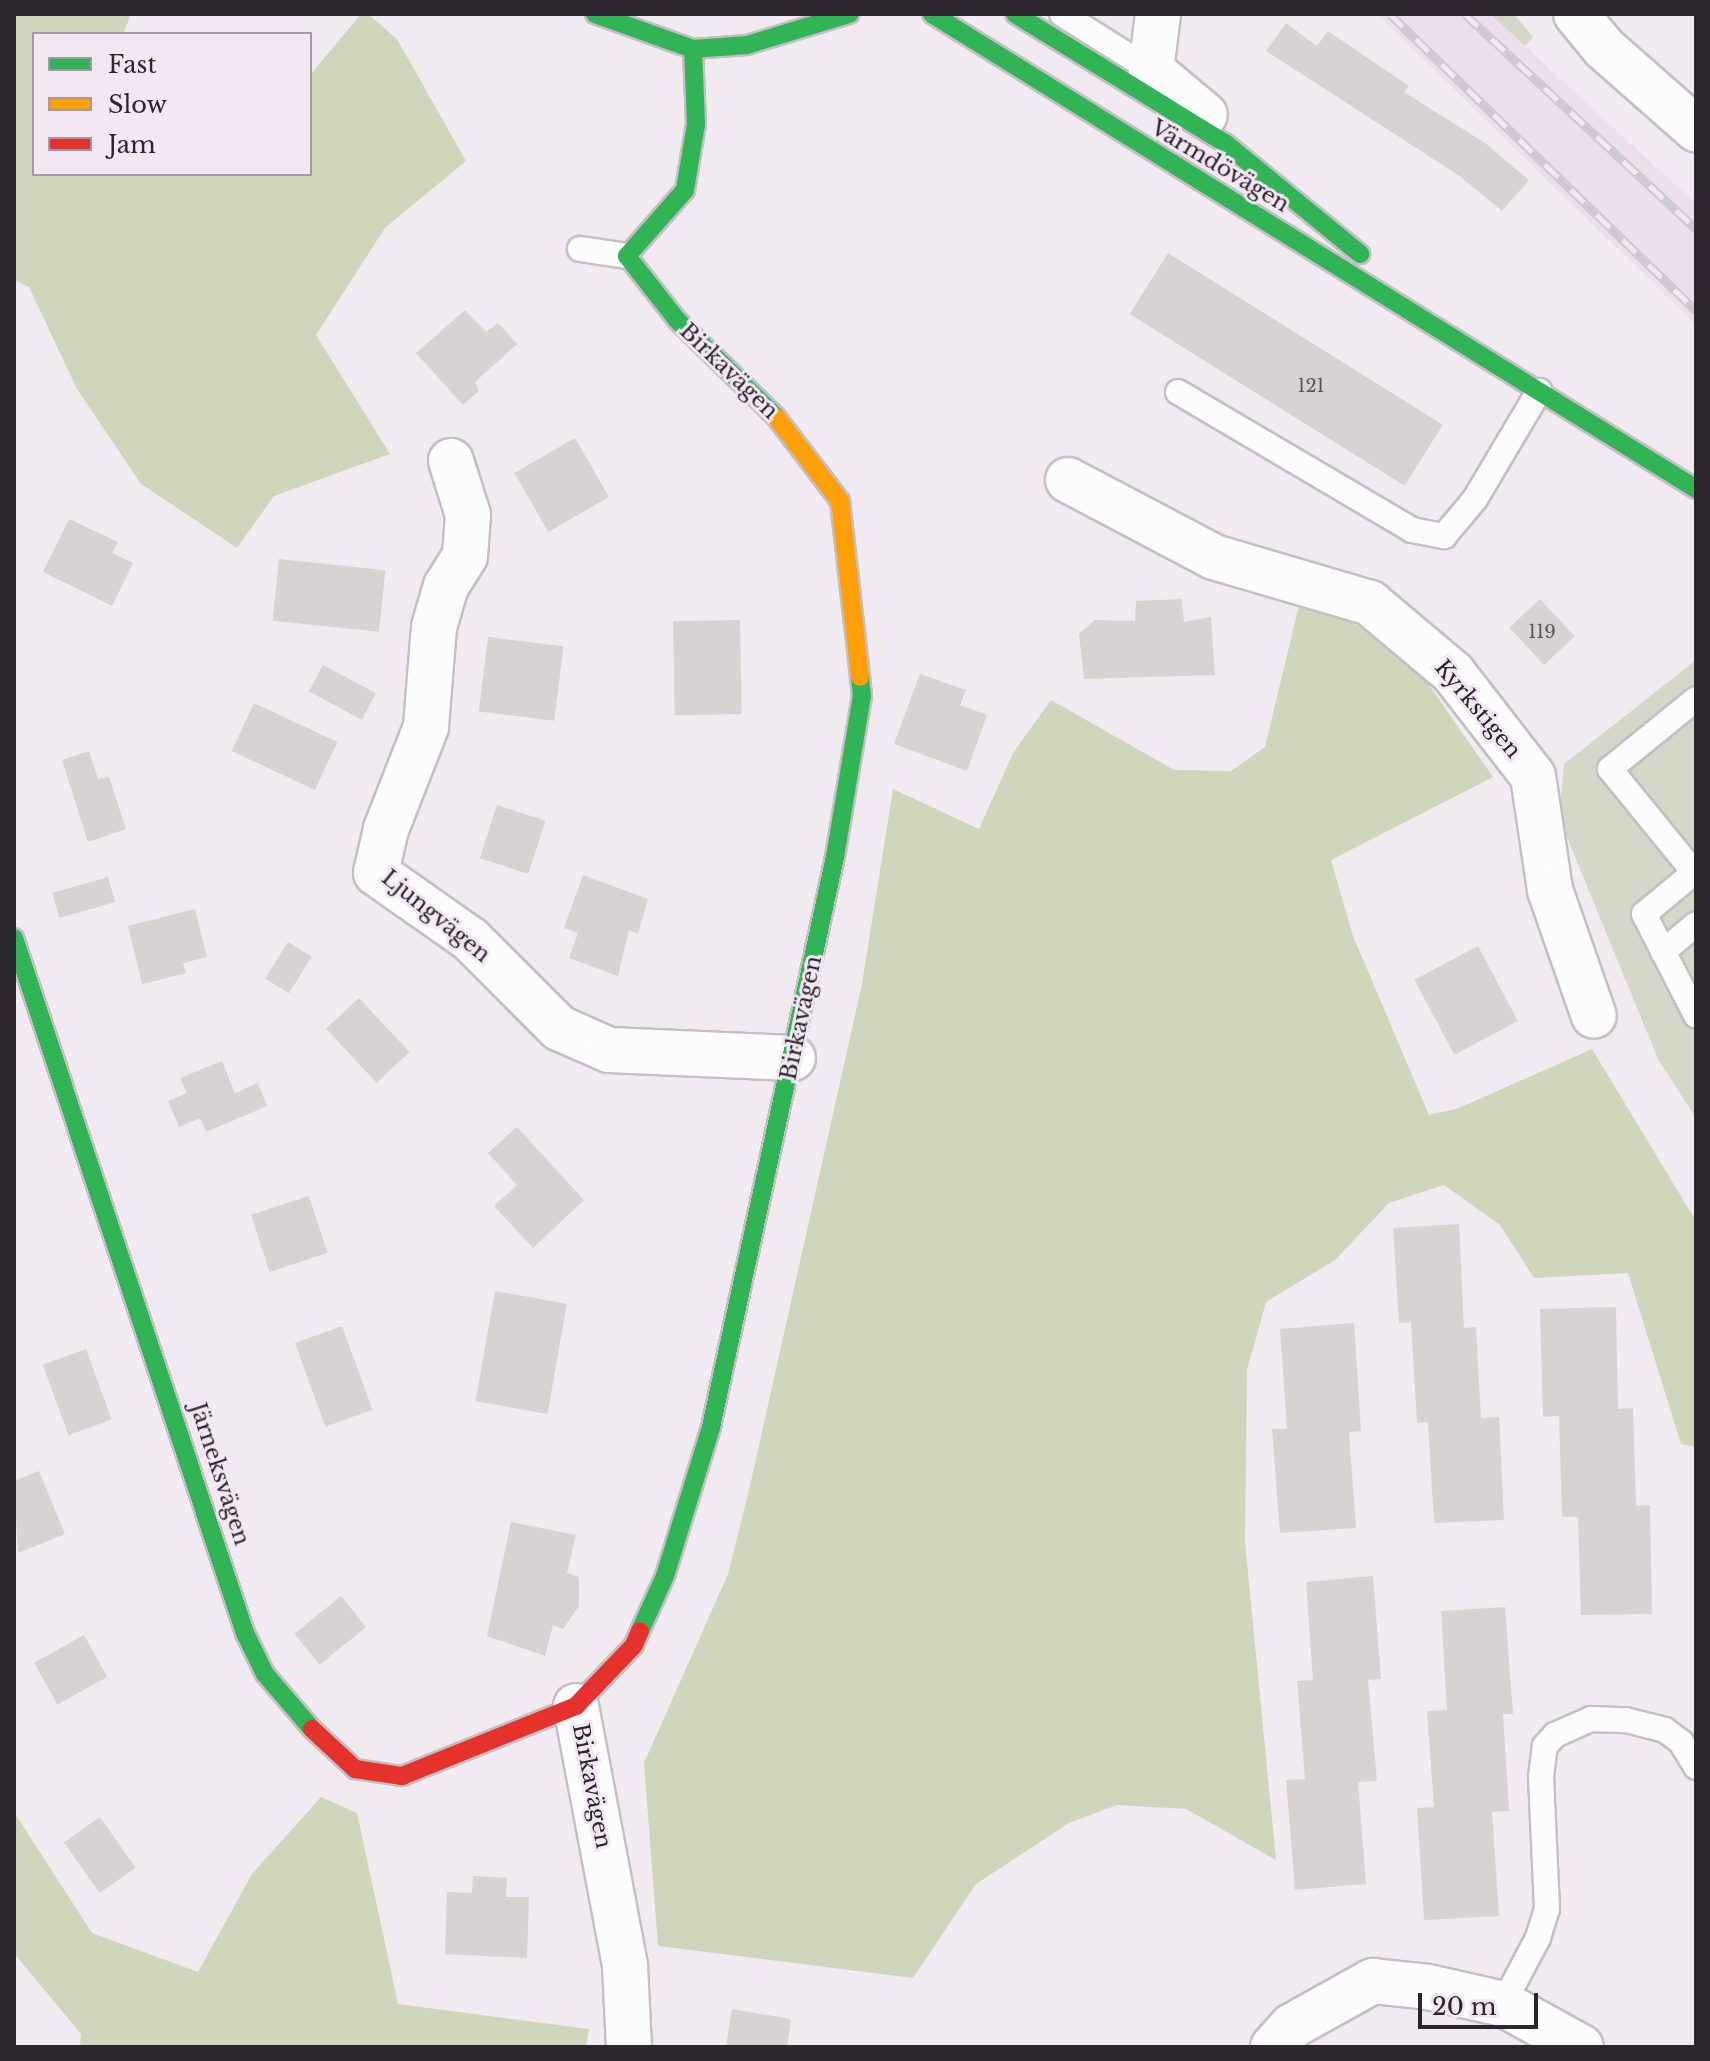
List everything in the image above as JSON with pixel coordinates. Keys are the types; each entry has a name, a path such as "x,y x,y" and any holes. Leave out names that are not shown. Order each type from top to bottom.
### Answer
{"street":[{"path":"595,14 693,49 747,45 786,36 849,14"},
{"name":"Värmdövägen","path":"932,14 1696,489"},
{"name":"Värmdövägen","path":"1015,14 1225,143 1485,357"},
{"path":"1158,14 1151,70 1200,109 1225,143"},
{"path":"1576,14 1604,48 1696,129"},
{"path":"627,256 685,190 696,124 693,49"},
{"name":"Birkavägen","path":"627,256 677,320 789,429 840,501 862,696 835,857 711,1427 665,1576 634,1645 576,1706 625,1966 629,2047"},
{"name":"Ljungvägen","path":"451,461 468,515 465,556 446,586 434,627 426,727 386,829 376,873 470,939 559,1028 609,1050 793,1058"},
{"name":"Kyrkstigen","path":"1068,480 1214,557 1370,603 1453,673 1533,776 1550,890 1594,1016"},
{"name":"Järneksvägen","path":"14,938 245,1633 265,1674 332,1752 355,1769 377,1775 402,1776 576,1706"},
{"path":"1273,2047 1292,2026 1373,1981 1503,2004 1581,2047"}],"lane":[{"path":"1062,14 1151,70"},
{"path":"580,249 627,256"},
{"path":"1178,392 1412,530 1444,536 1475,499 1539,391"},
{"path":"1696,699 1610,769 1695,873 1644,914 1663,952 1689,981 1696,1015"},
{"path":"1663,952 1696,924"},
{"path":"1503,2004 1533,1949 1547,1909 1541,1777 1545,1746 1569,1727 1591,1719 1639,1722 1665,1730 1681,1742 1696,1767"}],"shaded area":[{"path":"1377,14 1490,14 1696,204 1696,325"}],"green space":[{"path":"14,14 131,14 124,32 32,32 32,176 312,176 312,73 361,14 368,14 397,39 466,161 385,228 316,335 390,454 274,496 237,548 141,484 77,389 29,287 14,280"},
{"path":"1490,14 1514,14 1533,37 1525,46"},
{"path":"1313,598 1411,659 1493,777 1331,860 1353,936 1429,1115 1459,1108 1592,1049 1696,1221 1696,1447 1681,1444 1628,1273 1534,1278 1500,1225 1444,1185 1389,1203 1335,1260 1266,1302 1247,1370 1245,1542 1276,1860 1186,1809 1117,1805 1069,1823 976,1884 913,1978 658,1946 644,1763 728,1574 862,984 893,789 979,829 1013,753 1051,700 1174,770 1231,771 1265,747 1299,605"},
{"path":"1696,660 1696,1118 1658,1059 1559,818 1564,764"},
{"path":"321,1797 357,1813 398,2004 589,2029 586,2047 80,2047 81,2034 14,1953 14,1812 92,1933 198,1972 252,1874"}],"building":[{"path":"1286,23 1317,46 1328,31 1409,86 1404,92 1485,143 1529,180 1502,211 1458,175 1266,51"},
{"path":"1168,253 1443,425 1405,486 1130,314"},
{"path":"465,310 486,332 498,323 517,344 475,382 479,391 463,405 416,353"},
{"path":"575,438 609,497 548,532 514,473"},
{"path":"69,519 118,542 112,553 133,563 112,606 43,572"},
{"path":"279,559 385,570 379,632 273,621"},
{"path":"1182,599 1184,622 1211,617 1215,675 1084,679 1079,634 1095,620 1135,621 1136,601"},
{"path":"1540,599 1575,636 1544,665 1509,628"},
{"path":"740,620 742,714 675,715 673,621"},
{"path":"488,637 563,646 554,721 479,711"},
{"path":"323,665 376,693 362,720 309,691"},
{"path":"920,674 966,690 960,705 987,715 967,771 894,744"},
{"path":"254,703 337,742 315,790 232,751"},
{"path":"89,751 98,779 109,777 126,829 88,842 62,760"},
{"path":"497,805 546,821 528,874 480,858"},
{"path":"583,875 648,899 638,934 629,930 618,976 569,958 578,933 564,928"},
{"path":"108,877 115,902 59,918 52,893"},
{"path":"195,909 207,957 183,963 186,973 142,984 128,926"},
{"path":"288,942 312,957 289,993 265,978"},
{"path":"1478,946 1518,1021 1454,1055 1414,980"},
{"path":"359,998 409,1052 377,1083 326,1029"},
{"path":"222,1061 235,1093 258,1083 267,1106 206,1132 200,1118 179,1127 168,1101 187,1093 180,1078"},
{"path":"517,1127 584,1200 533,1248 494,1206 517,1185 488,1153"},
{"path":"309,1196 328,1253 270,1272 251,1215"},
{"path":"1459,1224 1464,1328 1476,1327 1481,1418 1499,1417 1504,1520 1434,1523 1428,1422 1417,1423 1411,1322 1399,1323 1393,1228"},
{"path":"495,1291 567,1304 547,1414 476,1401"},
{"path":"1616,1307 1618,1409 1633,1408 1636,1506 1650,1505 1652,1614 1581,1615 1578,1517 1562,1517 1559,1416 1543,1417 1540,1309"},
{"path":"1354,1323 1361,1431 1349,1432 1356,1528 1280,1533 1272,1429 1287,1429 1280,1329"},
{"path":"342,1326 372,1410 325,1427 295,1343"},
{"path":"86,1349 112,1419 68,1435 43,1365"},
{"path":"39,1471 65,1534 18,1553 14,1481"},
{"path":"511,1522 576,1535 567,1573 579,1577 579,1606 563,1629 553,1625 545,1656 487,1636"},
{"path":"1373,1576 1381,1679 1368,1680 1377,1781 1358,1782 1366,1884 1295,1890 1286,1780 1305,1779 1297,1681 1313,1680 1306,1582"},
{"path":"341,1596 366,1627 320,1665 294,1634"},
{"path":"1505,1607 1513,1714 1503,1714 1509,1811 1492,1812 1499,1916 1424,1920 1417,1808 1434,1807 1427,1711 1447,1710 1441,1611"},
{"path":"84,1635 107,1677 57,1705 34,1663"},
{"path":"100,1817 136,1868 100,1893 64,1842"},
{"path":"473,1876 507,1878 506,1897 529,1897 527,1958 445,1954 447,1892 472,1893"},
{"path":"732,2009 791,2019 787,2047 726,2047"}],"railway":[{"path":"1390,14 1696,311"},
{"path":"1465,14 1696,229"}],"traffic: fast":[{"path":"595,14 693,49 747,45 849,14"},
{"path":"932,14 1696,489"},
{"path":"1015,14 1225,143 1360,254"},
{"path":"693,49 696,124 685,190 627,256 677,320 776,417"},
{"path":"640,1631 665,1576 711,1427 835,857 862,696 860,677"},
{"path":"14,938 245,1633 265,1674 312,1729"}],"traffic: slow":[{"path":"776,417 840,501 860,677"}],"traffic: jam":[{"path":"312,1729 355,1769 402,1776 576,1706 634,1645 640,1631"}]}
